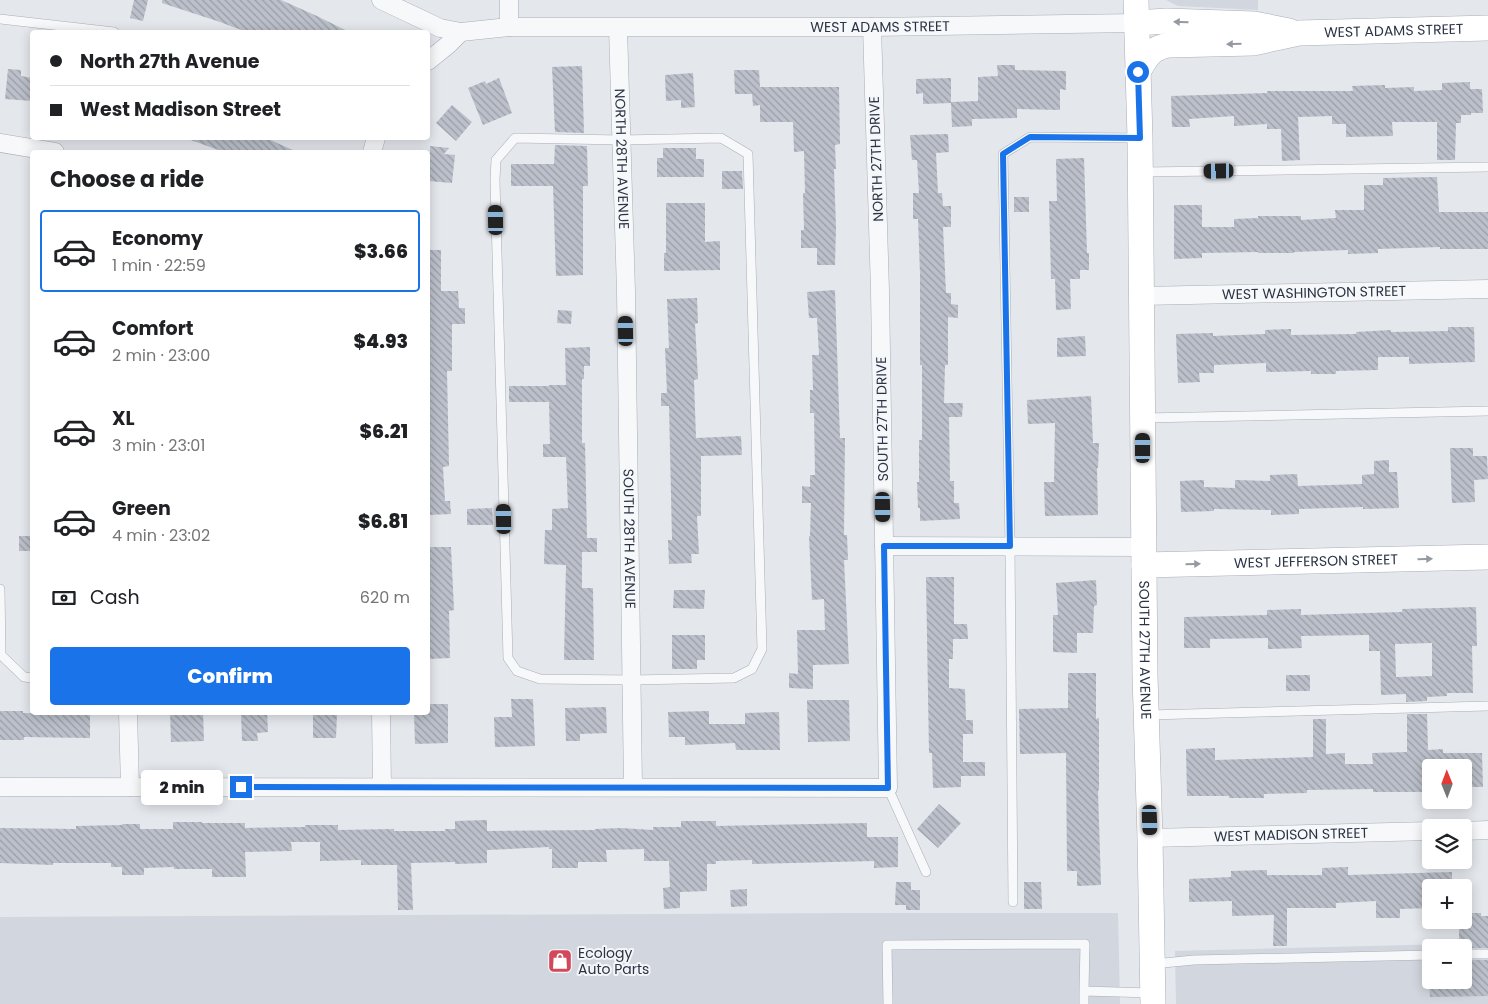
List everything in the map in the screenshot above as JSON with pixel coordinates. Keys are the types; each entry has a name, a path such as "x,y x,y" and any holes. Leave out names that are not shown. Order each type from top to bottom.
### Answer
{"main road":[{"name":"WEST ADAMS STREET","path":"1136,12 1167,22 1254,24 1299,33"},
{"name":"SOUTH 27TH AVENUE","path":"1136,12 1140,138 1146,715 1153,999"},
{"name":"WEST ADAMS STREET","path":"1138,72 1145,59 1158,47 1169,45 1253,43 1299,33 1488,28"},
{"name":"WEST JEFFERSON STREET","path":"1144,556 1488,558"}],"street":[{"name":"WEST ADAMS STREET","path":"381,0 440,28 460,32 509,28 1096,25 1136,12"},
{"path":"509,0 509,28"},
{"name":"NORTH 27TH DRIVE","path":"872,27 880,291"},
{"name":"NORTH 28TH AVENUE","path":"618,28 626,292"},
{"path":"430,59 460,32"},
{"path":"0,143 43,150"},
{"name":"WEST WASHINGTON STREET","path":"1142,296 1488,289"},
{"name":"SOUTH 27TH DRIVE","path":"880,291 888,788"},
{"name":"SOUTH 28TH AVENUE","path":"626,292 634,787"},
{"name":"WEST JEFFERSON STREET","path":"884,546 1010,546 1144,556"},
{"path":"128,715 130,787"},
{"path":"380,715 382,787"},
{"path":"0,787 888,788"},
{"path":"1472,831 1488,830"},
{"name":"WEST MADISON STREET","path":"1150,838 1422,831"}],"lane":[{"path":"0,18 98,30"},
{"path":"1013,902 1010,546 1003,154 1030,137 1140,138"},
{"path":"515,138 621,140 721,138 748,154 762,649 752,669 734,678 632,680 540,679 517,671 508,658 495,180 496,160 515,138"},
{"path":"1140,172 1488,167"},
{"path":"1143,418 1488,411"},
{"path":"0,589 1,655 24,677 30,678"},
{"path":"1146,715 1488,706"},
{"path":"888,788 926,872"},
{"path":"888,1004 887,945 1084,944 1084,1004"},
{"path":"1472,954 1488,954"},
{"path":"1152,964 1194,960 1422,955"},
{"path":"1084,991 1153,999"}],"shaded area":[{"path":"1166,0 1258,0 1258,10 1178,6"},
{"name":"Ecology Auto Parts","path":"1118,913 1120,1004 0,1004 0,917"},
{"path":"1472,943 1488,943 1488,1004 1176,1004 1175,951 1422,945 1422,989 1472,989"}],"building":[{"path":"134,0 148,0 143,21 130,18"},
{"path":"162,0 281,0 345,30 242,30 162,3"},
{"path":"997,65 1015,65 1015,70 1066,71 1066,90 1060,89 1060,110 1017,109 1017,118 972,119 972,126 952,127 951,103 923,104 923,93 916,94 916,79 951,78 951,102 978,101 978,77 998,76"},
{"path":"582,66 584,133 555,132 552,67"},
{"path":"8,69 21,70 21,76 30,78 30,101 5,99"},
{"path":"734,70 759,70 760,87 839,87 840,144 835,145 836,169 834,169 835,265 817,265 817,248 801,248 801,230 804,230 804,151 794,152 793,122 760,122 760,105 753,106 752,94 735,94"},
{"path":"693,73 695,107 681,108 681,100 666,101 665,75"},
{"path":"499,78 512,113 483,125 468,88 485,81 486,84"},
{"path":"1470,82 1470,89 1482,89 1483,113 1461,115 1461,123 1456,123 1455,160 1437,160 1437,122 1392,122 1393,136 1346,137 1346,124 1332,124 1332,116 1298,117 1300,160 1282,161 1281,129 1267,129 1267,124 1234,126 1234,116 1189,119 1190,127 1172,127 1171,96 1267,93 1267,91 1353,91 1352,86 1385,85 1385,88 1414,87 1414,91 1442,90 1442,83"},
{"path":"452,105 472,122 456,141 436,123"},
{"path":"948,134 949,152 936,153 938,193 942,193 943,206 951,206 951,227 943,227 946,293 951,293 951,304 958,305 958,318 948,317 948,365 945,365 944,403 963,403 962,417 949,417 950,481 954,481 954,503 959,503 960,519 920,521 917,482 919,482 919,440 922,440 920,274 918,219 913,219 913,193 919,193 917,160 912,160 910,135"},
{"path":"191,140 270,140 293,150 218,150"},
{"path":"555,145 587,146 588,186 583,186 583,275 556,276 553,186 511,186 511,164 554,164"},
{"path":"430,146 449,148 444,154 455,155 452,183 430,181"},
{"path":"663,148 696,148 696,159 704,159 704,177 657,177 657,158 663,158"},
{"path":"1084,158 1089,270 1080,270 1080,279 1070,279 1071,309 1056,310 1055,279 1051,279 1049,201 1057,201 1056,159"},
{"path":"722,171 742,171 743,189 722,189"},
{"path":"1437,177 1439,212 1488,212 1488,249 1440,249 1440,247 1378,249 1378,253 1348,254 1348,250 1294,253 1202,253 1202,258 1174,259 1174,205 1202,205 1202,227 1234,227 1234,219 1258,218 1258,216 1301,216 1301,220 1336,218 1335,210 1364,210 1364,185 1383,185 1383,178"},
{"path":"1014,197 1029,197 1029,212 1014,212"},
{"path":"666,203 705,203 705,242 720,241 720,270 664,271"},
{"path":"430,250 441,250 441,291 458,291 459,308 465,308 465,324 452,324 452,371 447,371 449,466 443,467 445,501 450,501 451,514 430,515"},
{"path":"835,290 840,438 845,438 844,535 847,535 848,560 844,560 849,664 813,665 813,689 789,688 789,673 798,674 797,630 825,630 824,599 812,600 809,536 811,503 802,503 802,486 810,487 810,475 815,475 814,413 810,413 810,390 813,390 812,355 819,355 817,318 809,318 807,292"},
{"path":"697,298 698,323 695,324 698,379 694,380 696,438 741,436 742,455 701,456 701,516 697,516 699,554 691,554 692,563 669,564 668,540 672,540 669,406 661,406 661,393 667,393 665,348 669,348 667,299"},
{"path":"558,310 572,311 571,324 557,323"},
{"path":"1448,327 1474,327 1475,362 1409,364 1409,357 1378,357 1378,370 1336,371 1336,374 1311,374 1311,371 1266,372 1266,363 1214,365 1214,373 1199,373 1200,382 1178,383 1176,334 1213,333 1213,336 1265,334 1265,330 1291,329 1291,335 1356,334 1356,332 1391,330 1391,332 1448,331"},
{"path":"1085,336 1086,356 1057,357 1057,338"},
{"path":"590,347 590,366 584,366 584,379 582,379 582,443 585,443 587,538 597,538 597,552 582,552 582,588 593,588 594,660 564,660 566,565 544,564 545,530 552,530 552,509 568,508 566,457 543,457 543,444 550,444 549,402 509,402 509,386 566,385 565,348"},
{"path":"1091,396 1093,443 1099,443 1097,468 1098,515 1045,516 1044,482 1054,482 1055,423 1028,424 1027,400"},
{"path":"1450,448 1473,448 1473,456 1487,456 1488,479 1474,480 1475,502 1452,503"},
{"path":"1389,460 1389,472 1397,472 1399,508 1299,509 1299,514 1271,515 1271,510 1214,509 1214,511 1181,512 1180,481 1204,480 1204,487 1235,488 1235,480 1270,481 1270,475 1297,474 1298,486 1362,484 1362,475 1374,474 1374,461"},
{"path":"492,508 493,525 467,525 467,509"},
{"path":"19,536 30,536 30,551 19,551"},
{"path":"430,547 451,547 454,610 449,611 450,658 430,659"},
{"path":"926,577 954,577 954,624 967,624 968,639 953,639 953,659 949,659 949,688 965,689 966,720 973,720 973,734 963,734 963,762 985,762 985,776 961,776 961,787 933,788 932,753 929,753"},
{"path":"1096,580 1097,605 1094,606 1093,633 1077,633 1077,653 1053,652 1053,615 1058,615 1056,583"},
{"path":"674,590 705,590 704,609 673,608"},
{"path":"1476,607 1477,646 1472,646 1473,693 1447,693 1447,696 1427,697 1427,701 1406,702 1406,694 1381,695 1380,651 1369,651 1369,635 1301,636 1302,648 1268,649 1268,638 1210,639 1210,648 1184,648 1184,617 1267,615 1267,610 1301,609 1301,615 1402,612 1402,609","holes":["1432,643 1432,676 1396,677 1395,644"]},
{"path":"672,635 705,635 705,660 697,660 697,669 672,669"},
{"path":"1068,673 1096,673 1096,719 1099,718 1098,791 1101,885 1077,886 1077,871 1067,871 1066,753 1020,754 1019,709 1068,708"},
{"path":"1286,675 1310,675 1310,691 1286,691"},
{"path":"511,699 533,699 535,746 495,747 494,717 512,717"},
{"path":"807,700 849,700 850,741 808,742"},
{"path":"430,704 448,704 448,743 415,744 414,715 430,715"},
{"path":"606,707 607,733 580,734 580,741 566,741 565,708"},
{"path":"0,711 23,711 23,713 30,713 30,715 90,715 90,738 24,737 24,740 0,740"},
{"path":"709,711 709,724 745,724 745,713 779,712 780,750 736,750 735,743 685,745 685,737 669,737 668,712"},
{"path":"1407,714 1427,714 1428,750 1443,749 1443,753 1482,753 1483,787 1472,787 1472,759 1422,759 1422,792 1373,792 1373,789 1307,790 1307,793 1264,794 1264,798 1187,796 1186,749 1215,748 1215,760 1313,757 1313,719 1326,719 1326,754 1345,753 1345,764 1373,764 1372,753 1407,752"},
{"path":"170,715 203,715 204,741 171,742"},
{"path":"241,715 267,715 268,732 257,733 258,741 242,741"},
{"path":"313,715 337,715 336,738 313,738"},
{"path":"939,804 961,823 938,848 917,829"},
{"path":"487,820 487,831 621,828 653,830 653,827 681,827 681,821 716,821 716,826 867,823 867,837 898,837 898,867 874,868 874,861 752,864 752,860 716,861 716,864 707,864 707,891 680,892 680,908 664,909 663,888 670,887 669,861 644,861 644,849 606,850 607,862 578,862 578,868 552,868 552,849 549,849 549,847 487,850 487,863 411,863 413,910 398,910 397,865 361,865 361,860 320,861 320,842 291,842 292,851 245,852 246,877 212,877 212,869 174,869 174,867 144,868 144,875 122,875 122,867 111,867 111,863 53,863 53,865 0,863 0,828 76,829 76,826 140,824 140,829 173,829 173,822 202,822 245,823 245,828 338,825 338,830 394,829 394,831 445,831 445,829 455,829 455,821"},
{"path":"1348,867 1348,875 1452,872 1452,879 1422,879 1422,908 1400,909 1400,918 1376,918 1376,901 1336,903 1336,908 1287,908 1287,946 1273,946 1274,915 1232,916 1232,901 1189,902 1189,879 1231,877 1231,871 1267,870 1267,875 1322,875 1322,868"},
{"path":"896,882 911,882 911,890 920,890 920,910 906,910 906,905 895,905"},
{"path":"1024,882 1041,882 1042,909 1024,909"},
{"path":"747,889 747,906 731,907 730,890"},
{"path":"1472,913 1481,913 1481,916 1488,916 1488,948 1472,948 1472,939 1459,939 1459,929 1472,929"},
{"path":"1472,960 1488,960 1488,996 1430,997 1430,989 1472,989"}],"place":[{"name":"Ecology Auto Parts","path":"560,961"}],"route":[{"path":"241,787 888,788 884,546 1010,546 1003,154 1030,137 1140,138 1138,72"}]}
